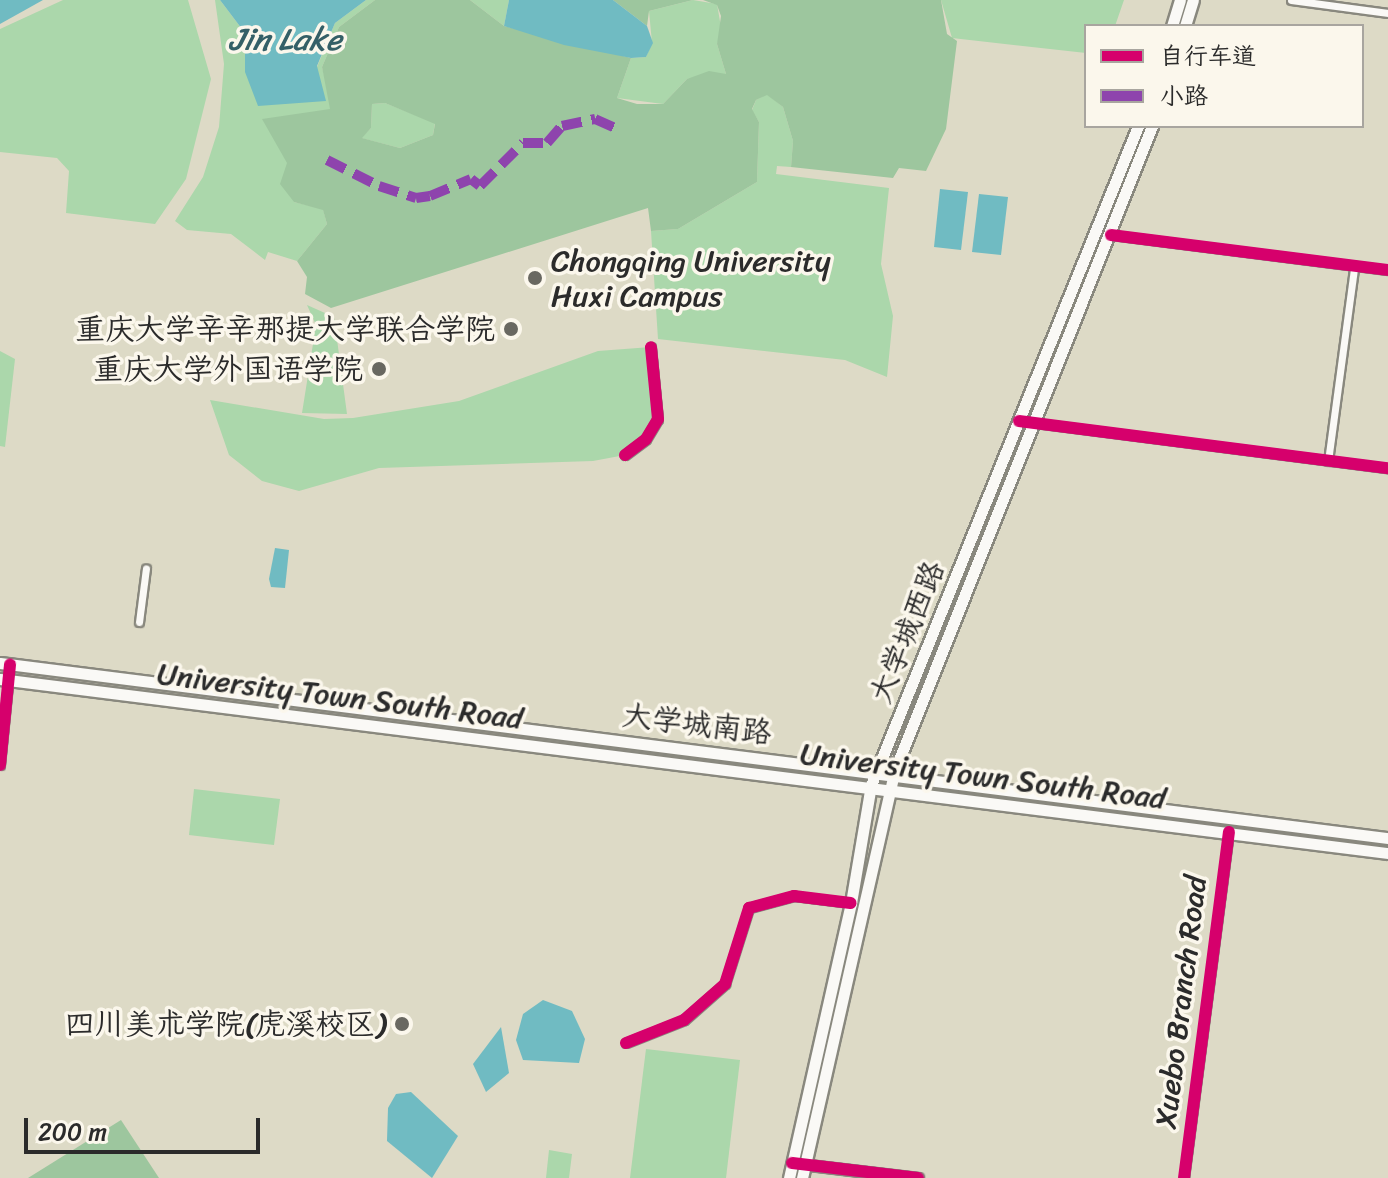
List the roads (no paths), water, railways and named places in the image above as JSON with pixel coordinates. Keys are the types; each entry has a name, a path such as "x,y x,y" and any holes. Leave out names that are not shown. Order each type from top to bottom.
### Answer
{"main road":[{"path":"1173,24 1180,0"},
{"path":"1186,24 1193,0"},
{"name":"大学城西路","path":"789,1178 798,1164 876,769 1137,128"},
{"path":"802,1178 798,1164 894,772 1151,128"},
{"name":"大学城南路","path":"5,663 876,769 1388,838"},
{"name":"University Town South Road","path":"5,679 890,786 1388,853"}],"street":[{"path":"1291,0 1388,13"},
{"path":"1111,235 1388,270"},
{"path":"1328,461 1354,268"},
{"path":"625,455 646,439 658,419 651,347"},
{"path":"1019,421 1388,468"},
{"path":"139,622 146,568"},
{"path":"0,765 5,663"},
{"name":"Xuebo Branch Road","path":"1184,1178 1229,832"},
{"path":"626,1043 684,1020 725,984 749,908 794,896 851,903"},
{"path":"798,1164 918,1178"}],"water":[{"path":"0,0 43,0 0,24"},
{"name":"Jin Lake","path":"220,0 366,0 335,23 317,66 326,101 258,106 245,72 245,33"},
{"path":"509,0 613,0 647,26 653,43 646,57 631,58 564,45 504,26"},
{"path":"940,189 968,192 961,250 934,247"},
{"path":"979,194 1008,197 1001,255 972,252"},
{"path":"275,548 289,550 285,588 271,587 269,579"},
{"path":"543,1000 572,1011 585,1039 579,1063 523,1060 516,1040 523,1014"},
{"path":"501,1027 509,1073 486,1092 473,1064"},
{"path":"411,1092 458,1136 432,1178 387,1141 388,1108 396,1094"}],"place":[{"name":"Chongqing University Huxi Campus","path":"535,278"},
{"name":"重庆大学辛辛那提大学联合学院","path":"511,329"},
{"name":"重庆大学外国语学院","path":"379,369"},
{"name":"四川美术学院(虎溪校区)","path":"402,1024"}]}
